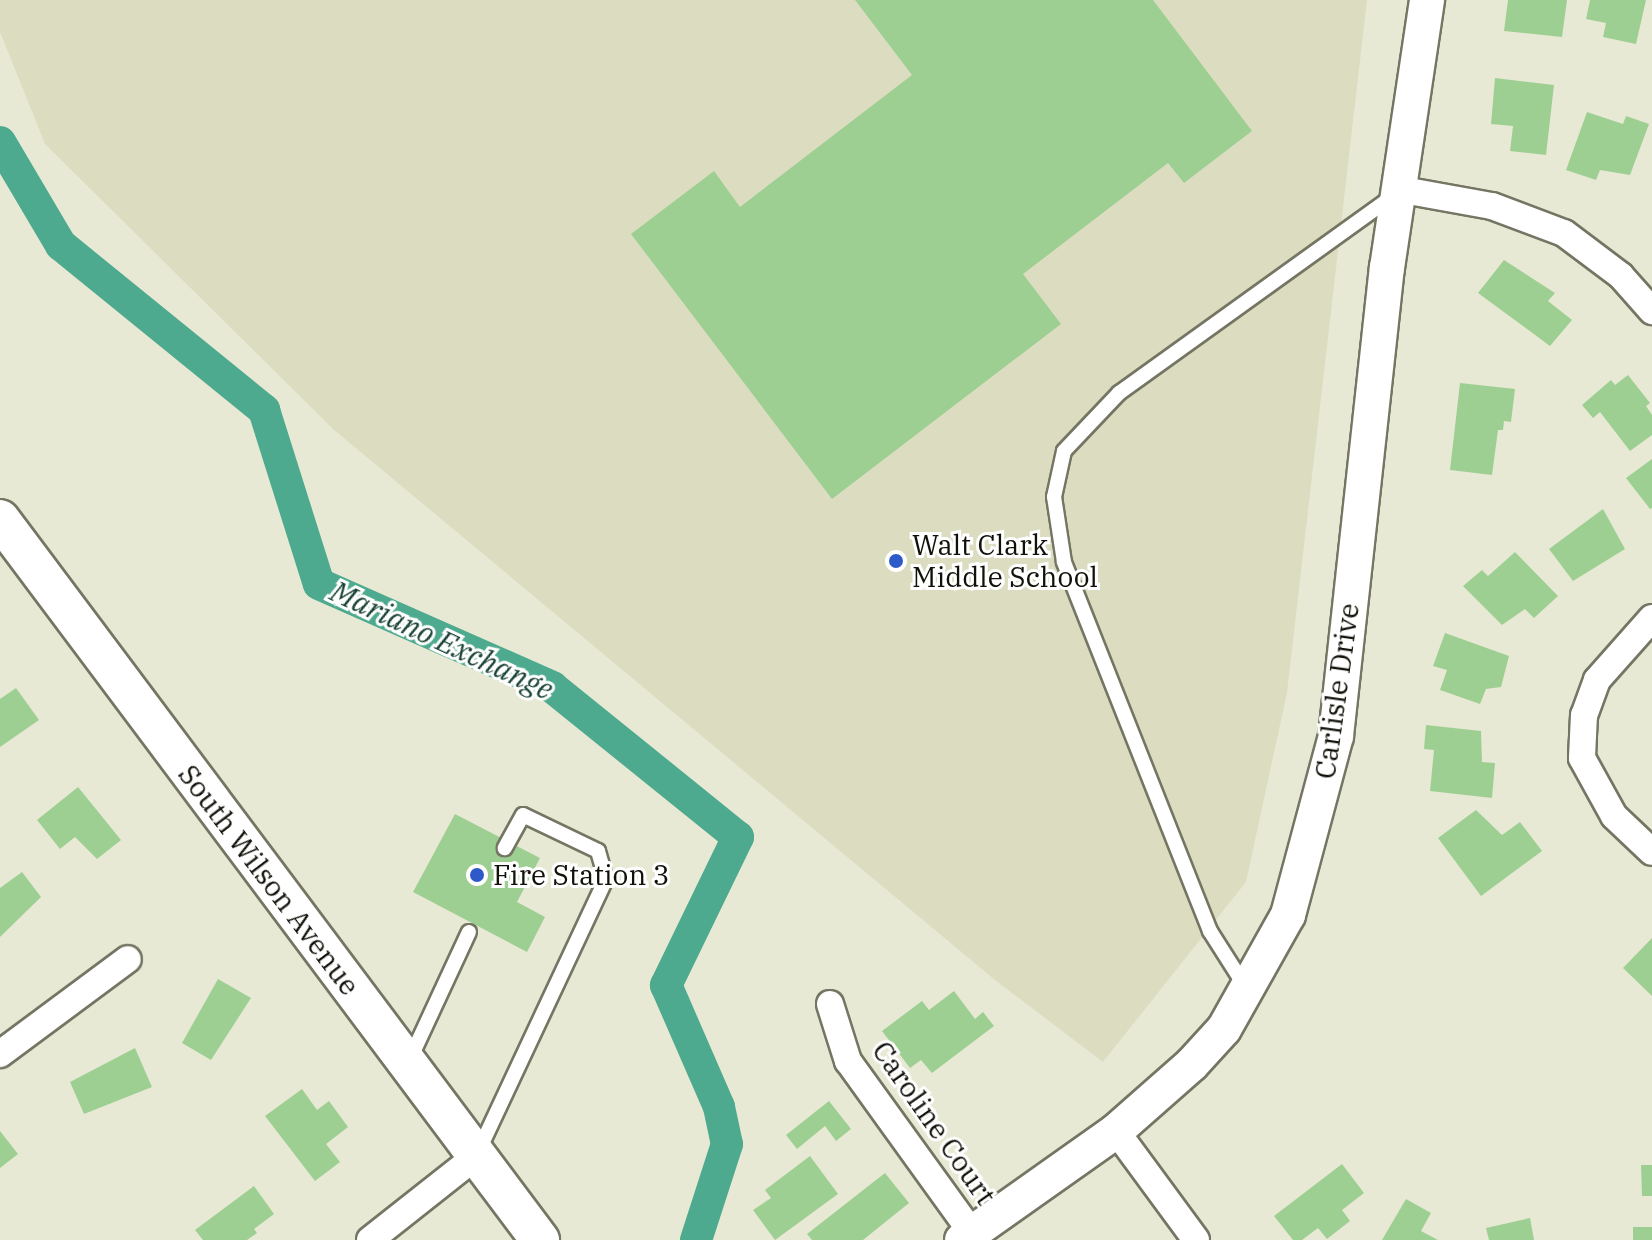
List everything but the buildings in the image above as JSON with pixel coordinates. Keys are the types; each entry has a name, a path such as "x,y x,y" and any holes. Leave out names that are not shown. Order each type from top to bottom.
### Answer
{"main road":[{"name":"South Wilson Avenue","path":"0,519 540,1240"}],"street":[{"name":"Carlisle Drive","path":"967,1236 1116,1131 1192,1064 1224,1029 1288,915 1334,747 1387,268 1403,190 1427,0"},
{"path":"1403,190 1492,206 1564,233 1621,276 1652,311"},
{"path":"1652,618 1597,680 1584,715 1582,758 1614,816 1652,852"},
{"path":"0,1054 128,959"},
{"name":"Caroline Court","path":"830,1004 848,1061 967,1236"},
{"path":"1116,1131 1196,1240"},
{"path":"370,1240 475,1157"}],"lane":[{"path":"1247,990 1210,931 1064,562 1054,497 1064,451 1119,393 1403,190"},
{"path":"475,1157 606,879 598,851 523,815 505,848"},
{"path":"408,1065 469,932"}],"shaded area":[{"name":"Walt Clark Middle School","path":"0,0 1367,0 1287,693 1246,882 1103,1062 995,980 333,429 45,144 0,32"}],"waterway":[{"name":"Mariano Exchange","path":"0,142 61,245 264,410 319,584 552,687 738,837 666,985 719,1107 727,1144 696,1240"}],"place":[{"name":"Walt Clark Middle School","path":"896,561"},
{"name":"Fire Station 3","path":"477,875"}]}
